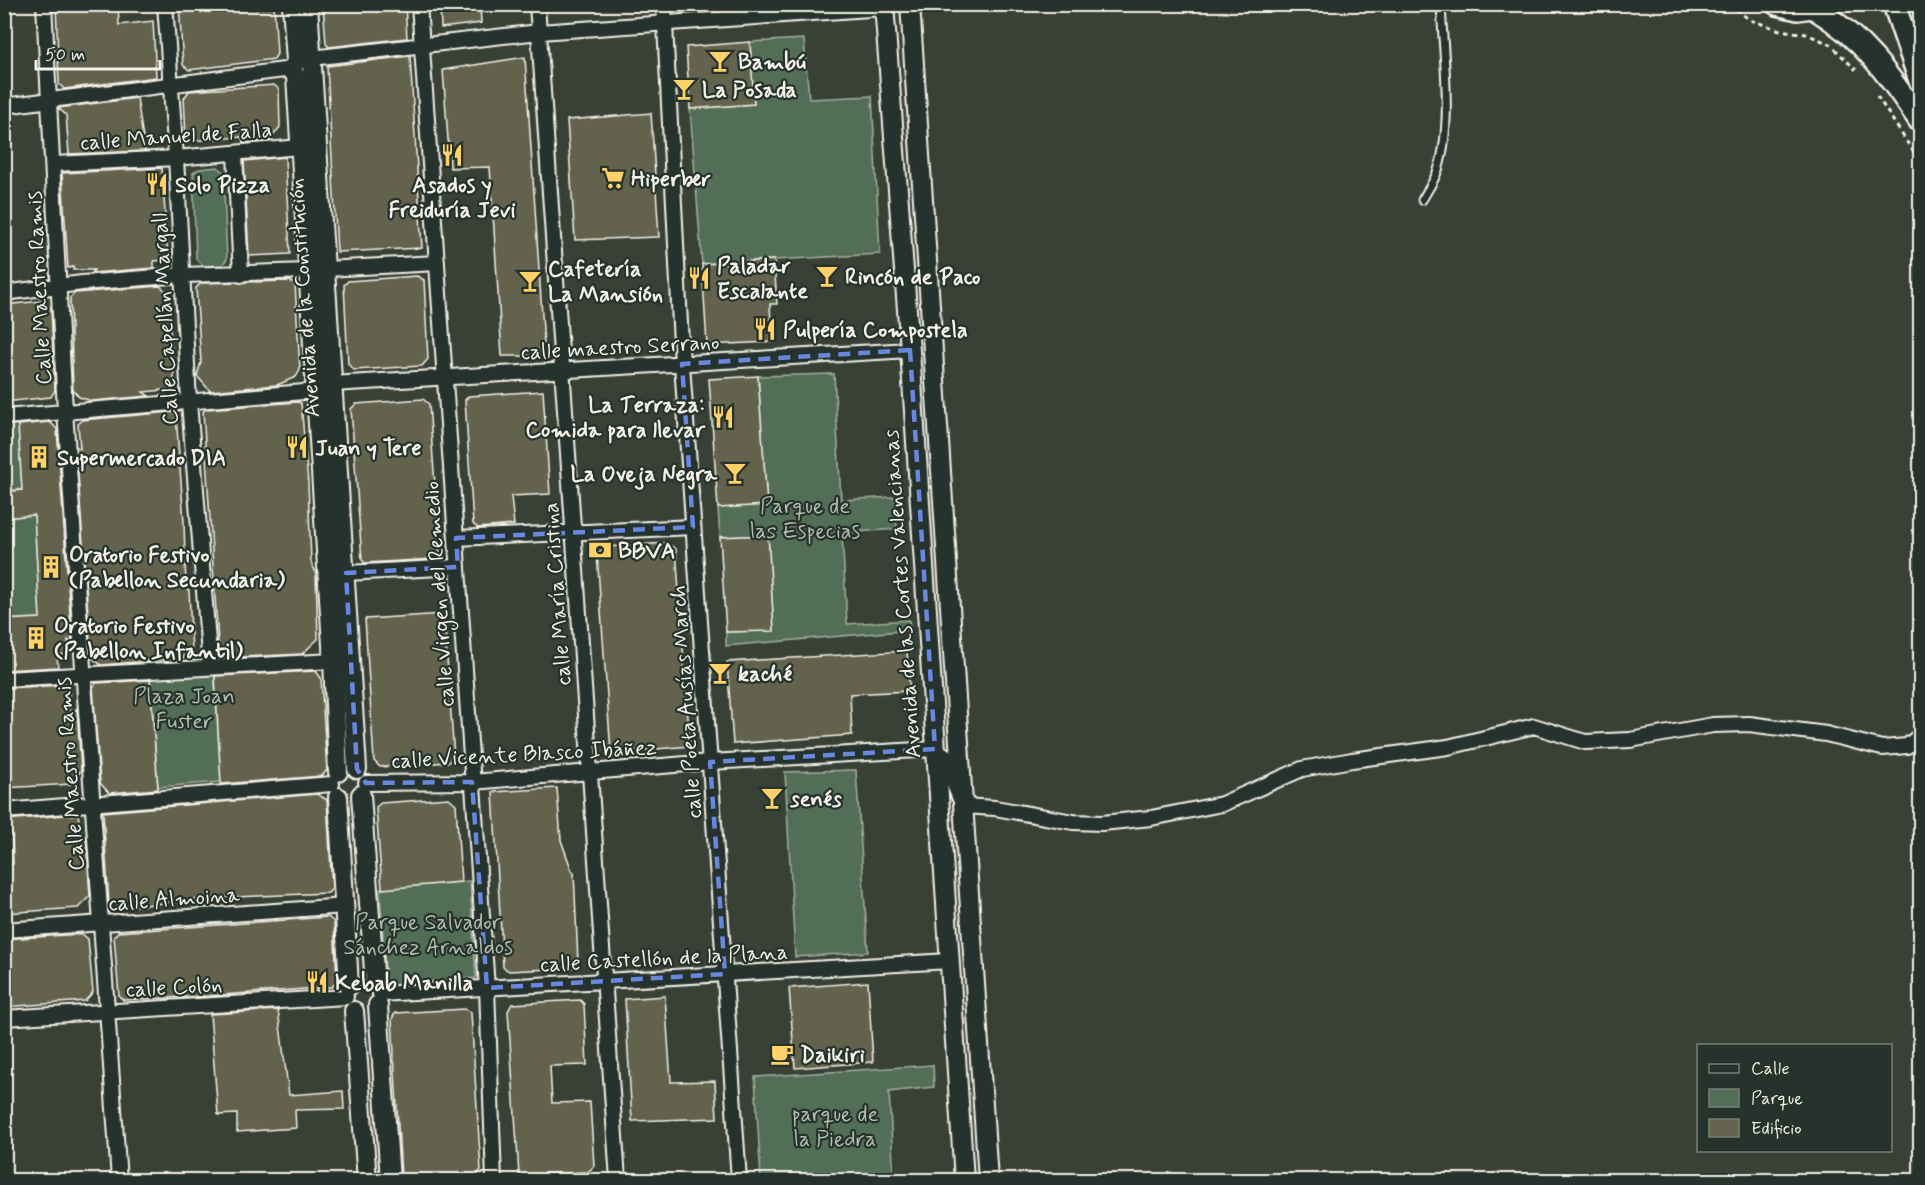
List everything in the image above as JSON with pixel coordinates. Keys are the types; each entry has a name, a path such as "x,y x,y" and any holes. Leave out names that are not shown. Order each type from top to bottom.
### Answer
{"main road":[{"path":"1777,4 1822,6 1880,64 1920,121"},
{"path":"1894,4 1920,81"}],"street":[{"name":"Calle Maestro Ramis","path":"44,4 65,411 120,1180"},
{"name":"Calle Capellán Margall","path":"165,4 189,402 210,667"},
{"name":"Avenida de la Constitución","path":"292,4 303,67 317,270 324,388 336,784 350,998 367,1180"},
{"name":"Avenida de la Constitución","path":"308,4 300,147 317,270"},
{"name":"calle Virgen del Remedio","path":"419,4 487,988 494,1180"},
{"name":"calle María Cristina","path":"537,4 618,1180"},
{"name":"calle Poeta Ausías March","path":"664,4 682,364 739,1180"},
{"name":"Avenida de las Cortes Valencianas","path":"910,4 988,1180"},
{"path":"4,106 303,67 422,45 539,32 886,6"},
{"name":"Avenida de las Cortes Valencianas","path":"886,6 964,1180"},
{"name":"calle Manuel de Falla","path":"54,164 176,158 300,147"},
{"path":"235,153 241,275"},
{"path":"4,293 182,275 241,275 437,263"},
{"name":"calle maestro Serrano","path":"4,417 562,369 910,350"},
{"name":"Avenida de la Constitución","path":"324,388 346,573 390,1180"},
{"path":"456,538 693,527"},
{"path":"346,573 458,567"},
{"path":"4,679 333,661"},
{"path":"935,748 948,758 953,782 963,806 1029,813 1073,822 1102,823 1151,818 1222,804 1310,767 1448,747 1534,726 1585,742 1630,740 1713,725 1749,724 1826,734 1882,748 1907,746 1920,736"},
{"name":"calle Vicente Blasco Ibáñez","path":"362,782 472,782 710,762 935,748"},
{"path":"347,767 362,782 349,801 336,784 347,767"},
{"path":"4,811 92,806 336,784"},
{"name":"calle Almoina","path":"4,930 345,906"},
{"name":"calle Castellón de la Plana","path":"378,994 604,983 950,961"},
{"path":"364,980 378,994 370,1012 350,998 364,980"},
{"name":"calle Colón","path":"4,1018 350,998"}],"lane":[{"path":"1422,200 1439,170 1443,153 1445,114 1441,4"}],"path":[{"path":"1729,4 1750,20 1780,30 1806,34 1830,44 1858,71"},
{"path":"1872,87 1920,162"}],"highlighted area":[{"path":"910,350 935,749 710,762 725,974 487,988 472,782 366,783 357,769 346,573 458,567 456,538 693,527 682,364"}],"green space":[{"path":"804,39 809,99 872,96 880,254 702,264 690,109 754,104 750,42"},
{"path":"218,167 223,171 227,259 222,265 204,266 196,259 193,173 199,169"},
{"name":"Parque de las Especias","path":"834,374 841,500 895,497 897,529 842,533 847,624 909,620 911,630 726,646 726,632 774,630 768,535 720,537 718,508 767,505 758,376"},
{"path":"5,425 18,425 22,489 5,491"},
{"path":"34,515 40,618 5,620 5,518"},
{"name":"Plaza Joan Fuster","path":"214,668 221,782 158,787 150,672"},
{"path":"856,770 868,952 795,957 785,772"},
{"name":"Parque Salvador Sánchez Arnaldos","path":"470,881 476,978 386,986 380,889"},
{"name":"parque de la Piedra","path":"933,1065 934,1087 889,1092 894,1180 761,1180 755,1077"}],"building":[{"path":"56,4 118,4 119,25 153,21 156,77 64,89 59,84"},
{"path":"179,4 274,4 277,54 274,59 189,70 183,65"},
{"path":"323,4 405,4 407,38 329,47 326,44"},
{"path":"440,4 480,4 481,23 441,28"},
{"path":"750,42 754,104 690,109 686,47"},
{"path":"410,56 422,248 337,252 327,66"},
{"path":"525,57 544,345 542,345 543,356 502,356 490,167 450,168 443,70"},
{"path":"274,85 279,89 280,127 269,141 243,143 242,137 191,141 186,137 184,98 189,91"},
{"path":"137,98 145,151 69,154 66,115 58,108"},
{"name":"Hiperber","path":"651,113 659,237 575,240 567,120"},
{"path":"285,157 290,254 249,256 244,161"},
{"path":"162,168 168,257 165,260 154,261 154,268 92,273 94,270 68,268 62,173"},
{"path":"774,260 777,304 770,304 772,342 707,345 702,264"},
{"path":"417,276 424,280 428,359 422,366 354,370 348,364 344,285 348,281"},
{"path":"290,281 295,284 300,370 296,377 277,385 210,391 197,376 201,362 196,288 201,283"},
{"path":"160,286 167,292 175,389 143,392 149,396 92,401 79,397 73,390 70,298 75,293"},
{"path":"42,301 51,308 55,390 51,397 4,402 4,305"},
{"path":"758,376 767,505 718,508 709,379"},
{"path":"543,391 550,494 511,496 514,525 478,528 473,524 465,400 469,396"},
{"path":"423,399 429,404 440,553 435,559 365,563 362,560 351,409 356,404"},
{"path":"301,403 308,482 311,562 316,573 318,639 302,654 219,658 203,412 206,409"},
{"path":"172,412 176,415 192,653 186,653 183,658 101,665 91,657 76,446 80,449 78,424 82,420"},
{"path":"50,422 57,429 72,643 68,640 69,655 57,654 58,667 4,670 4,620 40,618 34,515 4,518 4,492 22,490 18,425"},
{"path":"768,535 774,631 726,632 720,537"},
{"path":"666,543 676,549 690,746 611,753 597,554 605,547"},
{"path":"444,614 454,757 449,762 380,767 374,761 365,619"},
{"path":"907,651 910,691 850,694 852,735 733,744 727,662"},
{"path":"316,671 321,678 327,770 322,776 221,784 215,676"},
{"path":"150,680 158,789 109,793 100,783 93,687 96,683"},
{"path":"66,685 69,687 71,716 77,708 81,770 72,784 4,788 4,750 8,750 4,688"},
{"path":"557,788 561,840 574,872 578,962 572,968 509,971 503,967 493,792"},
{"path":"317,794 327,800 332,889 328,893 213,898 135,906 109,904 103,812"},
{"path":"449,798 456,804 461,882 382,889 376,807 381,803"},
{"path":"78,814 82,841 86,836 90,896 78,908 4,913 4,864 13,864 12,836 4,836 4,820"},
{"path":"328,917 334,922 337,981 332,987 123,1000 119,996 114,936 118,932"},
{"path":"82,934 88,939 93,992 85,1001 4,1007 4,939"},
{"path":"868,982 873,1062 795,1068 789,988"},
{"path":"665,996 671,1082 715,1081 717,1118 632,1121 625,999"},
{"path":"580,1000 584,1004 587,1065 550,1066 552,1103 590,1102 594,1166 588,1172 519,1175 508,1011 512,1004"},
{"path":"465,1009 471,1013 481,1170 475,1178 405,1180 401,1177 392,1019 395,1013"},
{"path":"278,1010 289,1095 343,1091 344,1109 295,1110 296,1128 237,1132 237,1114 218,1115 210,1014"}],"place":[{"name":"Bambú","path":"720,61"},
{"name":"La Posada","path":"684,89"},
{"name":"Asados y Freiduría Jevi","path":"452,155"},
{"name":"Hiperber","path":"613,178"},
{"name":"Solo Pizza","path":"157,184"},
{"name":"Rincón de Paco","path":"827,276"},
{"name":"Paladar Escalante","path":"699,278"},
{"name":"Cafetería La Mansión","path":"530,281"},
{"name":"Pulpería Compostela","path":"765,329"},
{"name":"La Terraza: Comida para llevar","path":"723,417"},
{"name":"Juan y Tere","path":"297,447"},
{"name":"Supermercado DIA","path":"39,457"},
{"name":"La Oveja Negra","path":"735,473"},
{"name":"BBVA","path":"600,550"},
{"name":"Oratorio Festivo (Pabellon Secundaria)","path":"51,567"},
{"name":"Oratorio Festivo (Pabellon Infantil)","path":"36,638"},
{"name":"kaché","path":"720,673"},
{"name":"senés","path":"772,798"},
{"name":"Kebab Manilla","path":"317,982"},
{"name":"Daikiri","path":"782,1054"}]}
